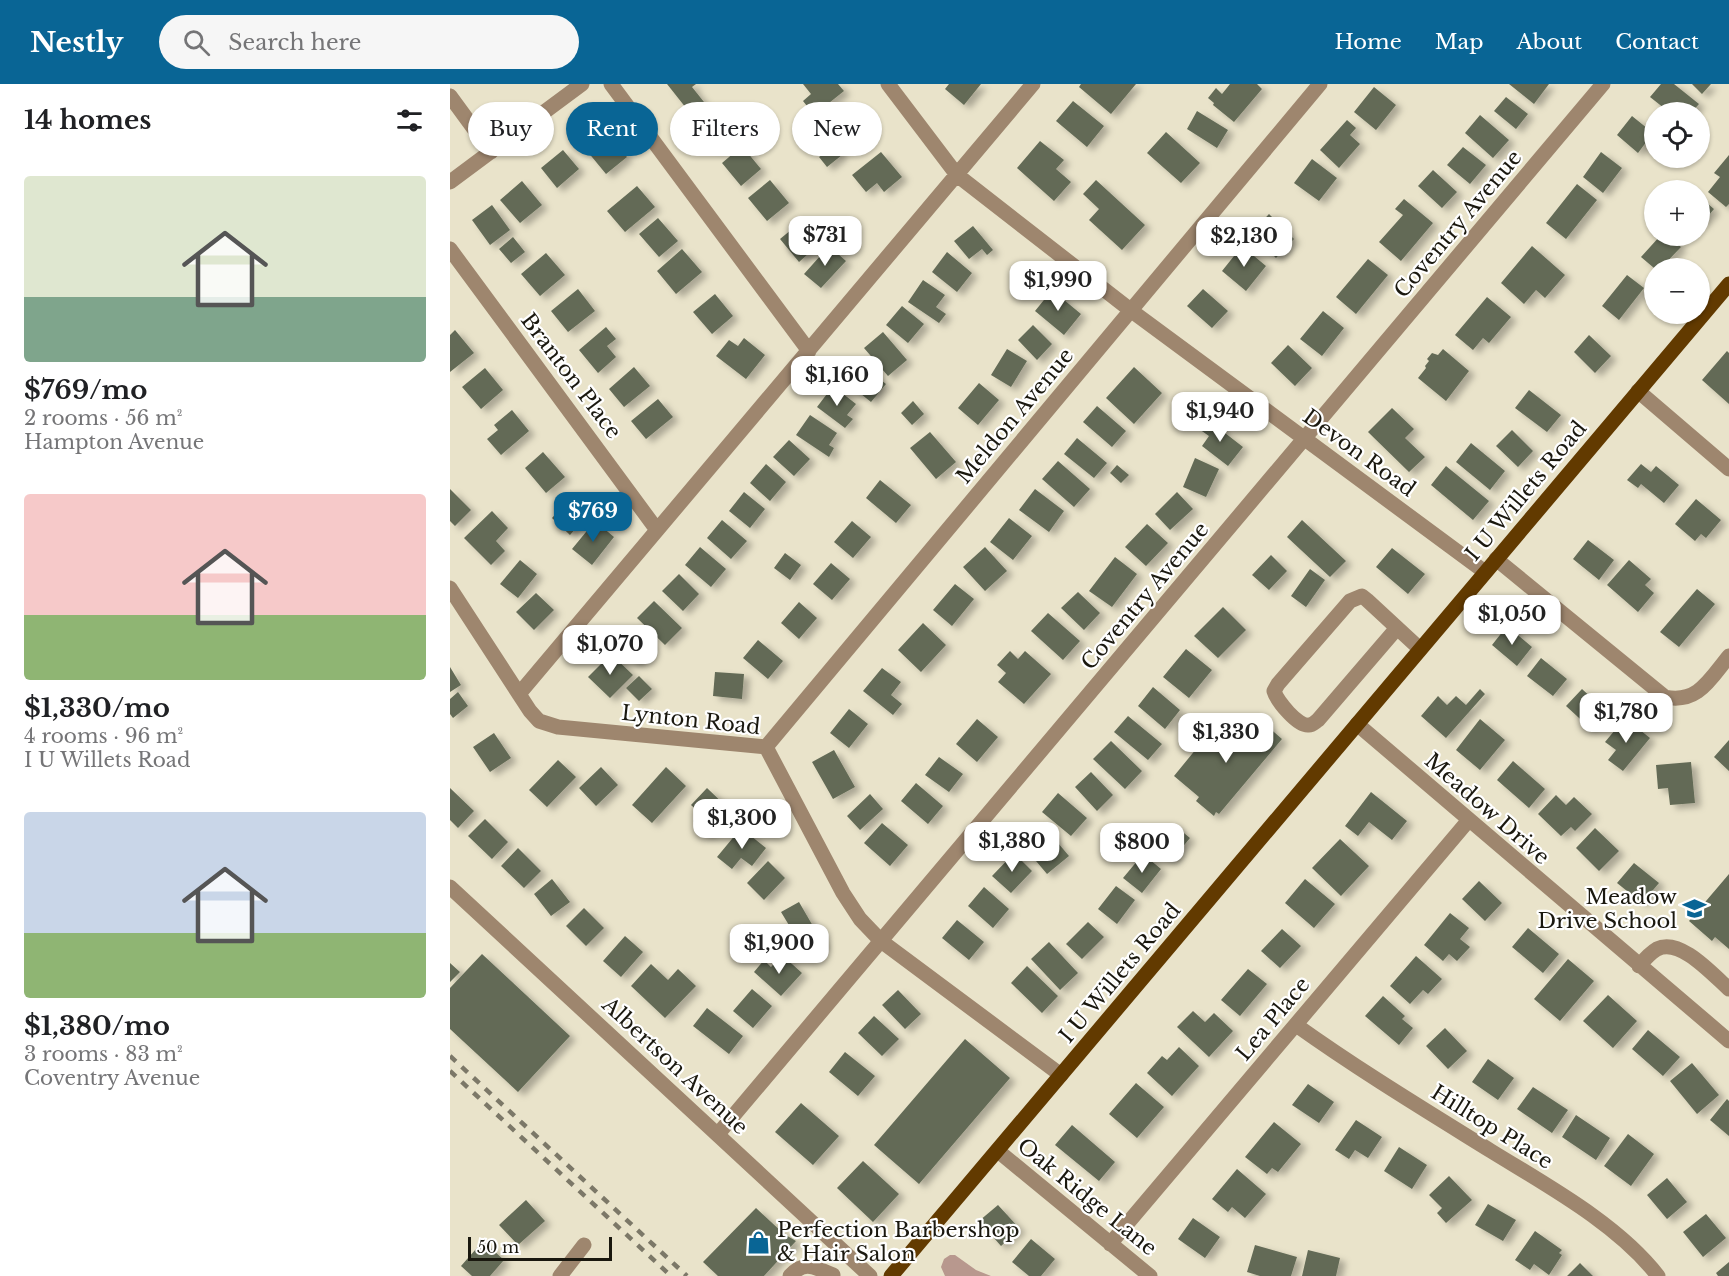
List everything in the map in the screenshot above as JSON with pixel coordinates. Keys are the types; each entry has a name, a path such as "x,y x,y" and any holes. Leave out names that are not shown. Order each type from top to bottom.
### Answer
{"main road":[{"name":"I U Willets Road","path":"897,1274 1061,1075 1729,284"}],"street":[{"path":"554,105 582,84"},
{"path":"611,84 809,351"},
{"name":"Devon Road","path":"888,84 957,175 1131,310 1485,572"},
{"path":"519,694 1033,84"},
{"name":"Meldon Avenue","path":"766,747 1320,84"},
{"name":"Coventry Avenue","path":"718,1134 1604,84"},
{"path":"450,96 468,121"},
{"path":"450,182 485,156"},
{"name":"Branton Place","path":"450,249 657,530"},
{"path":"1638,391 1729,469"},
{"path":"1496,559 1665,697 1678,700 1690,697 1700,690 1729,656"},
{"name":"Lynton Road","path":"450,588 539,722 558,728 766,747 843,893 860,919 881,941 1061,1075"},
{"path":"1397,628 1318,720 1311,725 1305,725 1283,708 1276,698 1274,691 1278,684 1350,601 1357,597 1362,596 1420,649"},
{"name":"Meadow Drive","path":"1357,724 1468,821 1729,1041"},
{"name":"Lea Place","path":"1110,1244 1468,821"},
{"name":"Albertson Avenue","path":"450,887 870,1276"},
{"path":"1639,966 1659,948 1673,947 1688,954 1729,989"},
{"name":"Hilltop Place","path":"1296,1025 1366,1074 1576,1204 1626,1243 1658,1276"},
{"name":"Oak Ridge Lane","path":"998,1151 1150,1276"},
{"path":"560,1276 584,1245"},
{"path":"790,1276 798,1267 810,1266 832,1275 849,1256"}],"shaded area":[{"path":"955,1255 976,1270 991,1276 945,1276 941,1267 944,1259"}],"building":[{"path":"667,84 696,84 692,87 704,102 681,102"},
{"path":"803,84 838,84 844,91 830,102 804,102 811,94"},
{"path":"949,84 981,84 964,105 945,89"},
{"path":"1081,84 1136,84 1111,114 1079,87"},
{"path":"1230,84 1257,84 1262,89 1234,122 1208,98 1216,88 1222,94"},
{"path":"1509,84 1549,84 1534,104"},
{"path":"1661,84 1674,84 1696,102 1656,102 1650,97"},
{"path":"1692,84 1711,84 1702,94"},
{"path":"1374,87 1396,105 1376,130 1354,112"},
{"path":"1506,97 1528,114 1516,129 1494,111"},
{"path":"1073,101 1104,126 1087,147 1056,121"},
{"path":"1197,111 1228,130 1217,148 1187,129"},
{"path":"1480,115 1509,140 1493,158 1465,133"},
{"path":"1632,116 1644,126 1644,145 1638,153 1617,135"},
{"path":"1347,120 1356,128 1350,135 1360,144 1339,168 1320,150"},
{"path":"1166,132 1200,163 1181,183 1147,153"},
{"path":"1040,141 1064,160 1056,169 1071,182 1054,201 1017,168"},
{"path":"1463,147 1486,165 1470,184 1447,165"},
{"path":"563,150 579,169 557,188 541,168"},
{"path":"1601,152 1622,168 1603,193 1583,177"},
{"path":"882,153 902,177 884,192 877,183 866,192 852,175 876,156 882,156"},
{"path":"1729,155 1729,204 1726,207 1710,194 1710,190 1720,177 1714,173"},
{"path":"591,156 626,156 627,157 606,174"},
{"path":"730,156 750,156 761,169 741,186 722,163"},
{"path":"820,156 841,156 827,167"},
{"path":"1312,159 1337,178 1319,201 1294,183"},
{"path":"1433,170 1457,192 1442,208 1418,186"},
{"path":"770,180 789,203 767,221 748,198"},
{"path":"1096,180 1145,225 1122,250 1089,220 1099,209 1083,194"},
{"path":"522,181 542,205 520,223 500,200"},
{"path":"1577,184 1597,200 1566,239 1546,223"},
{"path":"637,186 655,207 625,232 607,211"},
{"path":"1404,199 1433,223 1401,261 1379,242 1403,215 1395,209"},
{"path":"492,205 510,230 490,245 472,220"},
{"path":"1269,214 1294,239 1276,258 1251,233"},
{"path":"658,218 678,241 659,257 639,234"},
{"path":"797,225 816,247 799,262 780,239"},
{"path":"973,226 993,250 987,255 982,249 969,259 954,241"},
{"path":"513,237 525,252 511,263 499,249"},
{"path":"829,246 846,261 821,288 804,274"},
{"path":"1242,246 1266,266 1246,291 1222,271"},
{"path":"1532,246 1565,275 1545,298 1536,290 1524,304 1501,283"},
{"path":"1651,246 1681,247 1671,258 1644,260 1641,257"},
{"path":"682,249 702,272 676,294 657,271"},
{"path":"947,252 972,273 957,292 932,272"},
{"path":"546,253 565,275 540,296 521,274"},
{"path":"1368,259 1388,275 1356,314 1336,297"},
{"path":"1627,275 1644,288 1619,320 1602,306"},
{"path":"923,280 945,295 936,307 946,314 939,323 908,302"},
{"path":"578,289 595,311 568,332 551,311"},
{"path":"1203,289 1228,311 1212,328 1187,306"},
{"path":"1052,290 1081,314 1064,335 1035,311"},
{"path":"715,294 733,316 712,334 693,312"},
{"path":"1487,297 1511,317 1489,343 1483,338 1473,350 1455,335"},
{"path":"902,306 924,324 908,343 886,325"},
{"path":"1323,311 1344,328 1322,356 1300,339"},
{"path":"1033,325 1052,344 1037,360 1018,340"},
{"path":"606,327 616,339 607,346 616,357 598,373 579,350"},
{"path":"455,330 474,353 450,372 450,335"},
{"path":"883,332 907,360 888,376 864,348"},
{"path":"1589,335 1611,356 1595,373 1574,352"},
{"path":"744,338 765,355 746,379 716,356 729,340 738,346"},
{"path":"1288,345 1312,368 1295,386 1271,363"},
{"path":"1007,349 1027,361 1011,387 991,375"},
{"path":"1443,349 1469,371 1446,401 1418,378 1426,368 1429,361 1427,359 1432,353 1438,355"},
{"path":"1727,351 1729,353 1729,404 1702,380"},
{"path":"855,359 886,384 871,402 841,378"},
{"path":"634,367 650,386 624,407 609,389"},
{"path":"1134,367 1162,393 1134,424 1106,398"},
{"path":"485,368 503,390 481,409 462,387"},
{"path":"979,383 999,400 978,425 958,408"},
{"path":"833,386 856,404 847,415 853,419 845,428 817,407"},
{"path":"1529,390 1561,415 1547,432 1515,408"},
{"path":"658,399 673,417 646,439 631,421"},
{"path":"913,401 924,414 912,425 901,413"},
{"path":"1097,406 1126,431 1112,447 1083,422"},
{"path":"1392,408 1414,429 1405,438 1425,457 1409,472 1368,432"},
{"path":"512,410 529,431 501,455 487,439 498,430 494,425"},
{"path":"810,415 837,433 829,445 834,448 829,457 796,435"},
{"path":"1207,419 1243,447 1228,466 1202,446 1209,436 1199,429"},
{"path":"1512,430 1533,451 1518,467 1496,446"},
{"path":"930,432 956,462 936,479 910,448"},
{"path":"1077,438 1107,463 1094,478 1064,454"},
{"path":"789,440 810,459 794,476 773,457"},
{"path":"1471,443 1505,471 1490,490 1456,462"},
{"path":"543,452 565,477 546,493 525,468"},
{"path":"1195,458 1219,469 1206,497 1183,487"},
{"path":"1058,461 1090,489 1074,507 1042,479"},
{"path":"766,464 786,482 770,501 750,483"},
{"path":"1641,464 1651,472 1656,466 1679,485 1664,503 1641,484 1638,488 1627,480"},
{"path":"1117,465 1129,475 1121,483 1110,473"},
{"path":"1446,466 1489,501 1473,520 1431,485"},
{"path":"880,480 911,505 896,523 866,498"},
{"path":"450,489 471,510 455,526 450,521"},
{"path":"1035,489 1064,511 1049,532 1019,510"},
{"path":"744,492 765,509 750,528 729,511"},
{"path":"1177,492 1193,509 1170,530 1155,514"},
{"path":"573,495 591,511 570,535 552,518"},
{"path":"1696,499 1721,520 1706,538 1701,534 1695,541 1675,524"},
{"path":"492,511 508,528 496,541 505,551 491,565 464,538"},
{"path":"1009,518 1032,536 1013,560 990,542"},
{"path":"722,520 747,541 731,559 707,538"},
{"path":"1302,520 1346,561 1330,577 1287,537"},
{"path":"595,521 614,537 592,565 572,549"},
{"path":"852,521 871,537 853,558 834,542"},
{"path":"1147,524 1168,543 1146,566 1125,547"},
{"path":"1588,540 1614,560 1599,580 1573,559"},
{"path":"700,547 726,569 711,587 685,565"},
{"path":"985,547 1007,571 985,591 963,567"},
{"path":"1392,548 1425,574 1408,594 1376,567"},
{"path":"785,553 801,565 790,580 774,568"},
{"path":"1271,555 1287,571 1269,590 1252,575"},
{"path":"1115,557 1137,574 1112,607 1089,591"},
{"path":"520,560 537,574 518,598 500,584"},
{"path":"1629,560 1651,579 1645,585 1654,593 1638,612 1607,585"},
{"path":"831,563 850,579 832,600 813,584"},
{"path":"1310,569 1325,580 1306,607 1291,596"},
{"path":"679,574 699,594 683,611 662,591"},
{"path":"955,584 974,599 952,626 933,610"},
{"path":"1697,589 1715,604 1679,647 1660,632"},
{"path":"1078,592 1100,613 1084,630 1061,608"},
{"path":"536,593 554,610 534,630 516,612"},
{"path":"654,601 682,628 665,645 637,618"},
{"path":"799,602 817,618 799,639 781,623"},
{"path":"1223,607 1246,630 1218,658 1194,636"},
{"path":"1048,613 1080,641 1063,660 1031,631"},
{"path":"923,623 946,645 921,672 898,650"},
{"path":"630,626 651,646 635,663 614,643"},
{"path":"1507,626 1532,647 1517,666 1492,645"},
{"path":"758,640 783,661 768,679 743,658"},
{"path":"1186,649 1212,670 1189,698 1163,677"},
{"path":"1010,651 1018,659 1025,651 1051,674 1024,704 998,682 1006,673 997,665"},
{"path":"611,654 633,675 610,698 588,677"},
{"path":"1541,658 1567,679 1553,696 1527,676"},
{"path":"450,667 461,685 450,692"},
{"path":"882,668 901,682 891,695 902,704 893,715 863,691"},
{"path":"715,672 744,674 742,699 713,696"},
{"path":"639,676 652,689 639,701 626,688"},
{"path":"1153,687 1180,710 1165,729 1138,706"},
{"path":"1480,689 1485,694 1446,738 1421,716 1438,696 1447,705 1456,696 1466,705"},
{"path":"1582,689 1606,711 1590,728 1566,706"},
{"path":"458,692 468,706 453,718 450,714 450,699"},
{"path":"849,709 868,724 849,748 830,733"},
{"path":"1128,716 1162,744 1148,760 1114,732"},
{"path":"1233,717 1254,735 1259,729 1262,731 1267,726 1282,739 1219,814 1216,812 1214,816 1196,801 1199,797 1174,776 1201,743 1205,747 1212,739 1213,741"},
{"path":"1625,718 1650,738 1623,771 1608,760 1616,750 1605,742"},
{"path":"977,719 998,737 977,762 956,744"},
{"path":"1480,719 1505,740 1480,770 1456,750"},
{"path":"494,733 511,758 490,772 473,747"},
{"path":"1729,740 1729,771 1714,757"},
{"path":"1111,741 1142,771 1125,789 1093,759"},
{"path":"834,750 855,787 833,799 812,762"},
{"path":"939,757 963,774 949,792 925,775"},
{"path":"558,760 576,777 547,807 529,790"},
{"path":"1513,761 1545,789 1529,808 1497,780"},
{"path":"1691,762 1695,803 1670,805 1668,788 1658,789 1656,765"},
{"path":"601,767 618,785 596,806 579,788"},
{"path":"666,767 686,786 652,823 632,805"},
{"path":"1091,772 1113,795 1097,811 1075,787"},
{"path":"916,783 943,806 928,824 901,801"},
{"path":"450,788 474,811 458,828 450,820"},
{"path":"707,788 730,810 707,835 693,821 700,813 691,805"},
{"path":"1371,792 1407,821 1392,840 1369,822 1358,836 1345,826"},
{"path":"1058,793 1087,818 1071,836 1042,812"},
{"path":"870,794 883,809 860,830 847,816"},
{"path":"1556,795 1566,805 1574,797 1592,814 1575,831 1571,827 1561,836 1538,814"},
{"path":"485,819 508,842 492,859 468,836"},
{"path":"882,823 908,845 890,866 864,843"},
{"path":"1042,824 1069,856 1047,874 1020,842"},
{"path":"1173,824 1190,838 1171,861 1148,843 1159,830 1165,834"},
{"path":"741,828 766,848 752,866 741,858 732,869 717,857"},
{"path":"1595,828 1619,851 1599,871 1576,848"},
{"path":"1340,839 1369,866 1341,896 1312,868"},
{"path":"518,848 541,871 524,888 501,866"},
{"path":"1014,853 1032,871 1011,893 992,876"},
{"path":"1143,854 1161,869 1142,893 1123,878"},
{"path":"768,861 785,878 764,900 747,883"},
{"path":"1634,863 1659,883 1642,903 1617,883"},
{"path":"1729,874 1729,949 1715,937 1712,941 1689,921"},
{"path":"552,879 570,902 551,916 534,894"},
{"path":"1305,879 1335,904 1314,928 1285,903"},
{"path":"1479,881 1502,903 1485,921 1462,899"},
{"path":"1116,886 1135,900 1117,924 1098,909"},
{"path":"984,887 1009,909 993,928 968,906"},
{"path":"799,902 824,945 807,955 781,912"},
{"path":"584,908 604,928 586,946 566,926"},
{"path":"1450,913 1469,928 1460,939 1470,947 1457,961 1449,954 1443,961 1424,945"},
{"path":"957,920 984,942 969,960 942,938"},
{"path":"1088,922 1104,937 1082,959 1066,944"},
{"path":"1528,928 1559,954 1543,973 1512,947"},
{"path":"1282,929 1301,946 1280,968 1261,951"},
{"path":"625,936 643,952 621,977 603,961"},
{"path":"1049,942 1078,973 1060,990 1031,959"},
{"path":"482,954 570,1036 518,1092 450,1029 450,988"},
{"path":"782,955 802,973 781,996 754,972 764,960 771,967"},
{"path":"1416,956 1442,979 1428,994 1423,990 1410,1004 1390,986"},
{"path":"1568,959 1594,981 1560,1021 1534,999"},
{"path":"450,963 460,972 450,982"},
{"path":"651,964 668,980 678,969 696,986 665,1018 631,986"},
{"path":"1027,966 1058,996 1042,1013 1011,983"},
{"path":"1248,969 1267,984 1240,1016 1221,1000"},
{"path":"752,989 772,1006 753,1028 733,1011"},
{"path":"898,990 921,1014 905,1029 882,1005"},
{"path":"1608,995 1637,1021 1613,1048 1583,1021"},
{"path":"1383,996 1405,1016 1402,1019 1413,1028 1399,1045 1365,1016"},
{"path":"707,1008 743,1036 729,1054 693,1026"},
{"path":"1193,1011 1205,1022 1214,1013 1233,1031 1209,1057 1177,1027"},
{"path":"874,1016 899,1039 882,1056 858,1033"},
{"path":"1445,1028 1467,1051 1448,1069 1426,1046"},
{"path":"1648,1030 1680,1057 1663,1076 1632,1049"},
{"path":"965,1039 1010,1078 919,1184 874,1145"},
{"path":"1179,1047 1199,1066 1172,1096 1147,1073 1162,1056 1167,1060"},
{"path":"845,1052 875,1076 858,1096 829,1072"},
{"path":"1488,1059 1514,1078 1498,1100 1472,1082"},
{"path":"1692,1063 1719,1095 1697,1114 1670,1081"},
{"path":"1136,1083 1164,1107 1137,1138 1109,1114"},
{"path":"1308,1084 1334,1102 1319,1123 1292,1105"},
{"path":"1533,1087 1568,1110 1552,1133 1517,1109"},
{"path":"1727,1099 1729,1101 1729,1136 1710,1120"},
{"path":"801,1103 839,1136 813,1165 775,1132"},
{"path":"1576,1115 1610,1138 1596,1160 1562,1137"},
{"path":"1356,1120 1382,1137 1368,1158 1355,1150 1349,1159 1335,1150"},
{"path":"1274,1122 1301,1144 1278,1172 1272,1168 1267,1174 1245,1157"},
{"path":"1072,1125 1115,1162 1099,1181 1055,1145"},
{"path":"1628,1134 1654,1154 1631,1186 1604,1166"},
{"path":"1399,1147 1427,1165 1412,1189 1384,1171"},
{"path":"863,1161 899,1194 873,1222 837,1188"},
{"path":"1237,1169 1266,1194 1245,1218 1232,1207 1228,1212 1212,1199"},
{"path":"1449,1176 1472,1200 1446,1223 1437,1213 1442,1208 1429,1195"},
{"path":"1667,1178 1687,1202 1667,1219 1647,1195"},
{"path":"526,1200 545,1221 518,1245 499,1225"},
{"path":"1488,1204 1516,1220 1503,1241 1475,1225"},
{"path":"998,1205 1020,1229 1001,1246 979,1221"},
{"path":"756,1208 784,1234 796,1241 764,1276 718,1276 703,1262"},
{"path":"1706,1214 1726,1238 1703,1257 1683,1232"},
{"path":"1193,1218 1220,1237 1205,1258 1178,1239"},
{"path":"1535,1231 1562,1250 1559,1253 1562,1255 1549,1275 1534,1264 1530,1270 1515,1260"},
{"path":"1031,1239 1055,1259 1041,1276 1029,1276 1012,1262"},
{"path":"483,1241 504,1260 490,1276 472,1276 461,1266"},
{"path":"1255,1245 1297,1257 1291,1276 1260,1276 1247,1272"},
{"path":"1308,1250 1340,1258 1336,1276 1302,1276"},
{"path":"1729,1262 1729,1276 1718,1276 1716,1273"},
{"path":"1580,1263 1593,1276 1567,1276"}],"railway":[{"path":"450,1056 687,1276"},
{"path":"450,1071 671,1276"}],"place":[{"name":"Meadow Drive School","path":"1695,909"},
{"name":"Perfection Barbershop & Hair Salon","path":"759,1242"}]}
